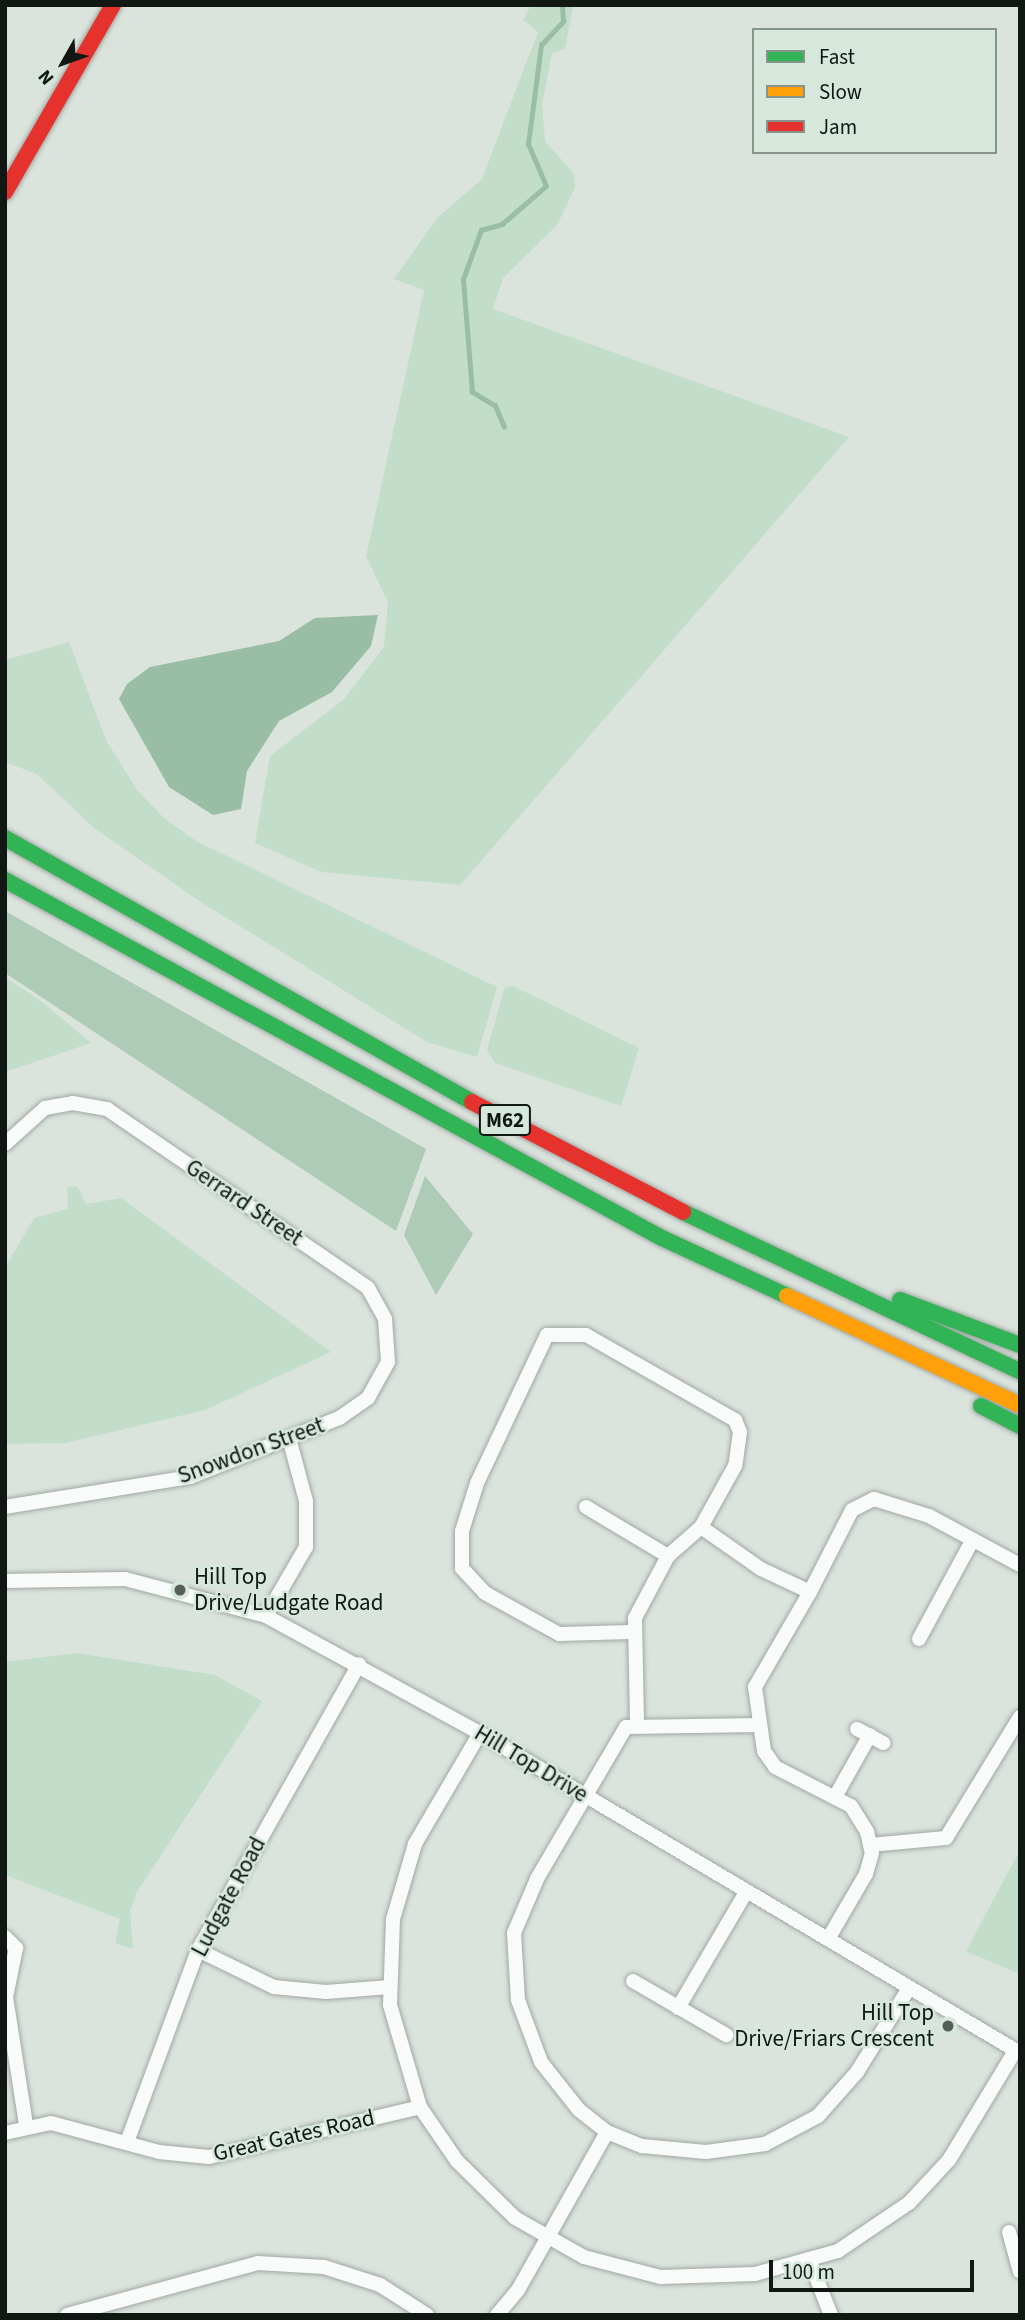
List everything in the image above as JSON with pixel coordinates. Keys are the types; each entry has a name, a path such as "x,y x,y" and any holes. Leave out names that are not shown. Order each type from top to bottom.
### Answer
{"main road":[{"path":"5,192 113,5"},
{"name":"M62","path":"5,838 444,1087 728,1235 1020,1371"},
{"name":"M62","path":"5,880 662,1238 1020,1426"},
{"name":"M62","path":"728,1235 1020,1345"},
{"name":"M62","path":"662,1238 1020,1405"}],"street":[{"name":"Gerrard Street","path":"5,1144 45,1108 73,1103 107,1109 368,1288 385,1319 388,1362"},
{"path":"631,1632 559,1634 485,1593 462,1568 469,1507 547,1335 586,1335 735,1420 740,1447 735,1466 701,1527 668,1556 631,1632 631,1726 586,1797 514,1933 518,2000 541,2062 579,2110 607,2132 642,2146 706,2152 765,2144 818,2116 856,2072 909,1988"},
{"name":"Snowdon Street","path":"5,1507 190,1477 340,1418 368,1398 388,1362"},
{"path":"266,1616 306,1547 306,1502 289,1438"},
{"path":"828,1940 853,1905 870,1845 851,1806 775,1767 760,1725 755,1687 810,1592 839,1531 863,1503 892,1500 1020,1565"},
{"path":"586,1507 668,1556"},
{"path":"701,1527 761,1569 810,1592"},
{"path":"919,1639 972,1541"},
{"name":"Hill Top Drive","path":"5,1581 125,1579 266,1616 359,1664 480,1733 1018,2052"},
{"name":"Ludgate Road","path":"127,2142 198,1950 359,1664"},
{"path":"870,1845 946,1838 1020,1717"},
{"path":"631,1726 693,1730 760,1725"},
{"path":"835,1797 863,1732 883,1743"},
{"path":"480,1733 415,1844 393,1919 390,2005 420,2107 457,2161 516,2218 546,2236 584,2257 661,2277 755,2274 838,2251 909,2203 949,2160 1018,2052"},
{"path":"678,2008 746,1892"},
{"path":"5,1937 16,1948 6,1997 26,2125"},
{"path":"198,1950 274,1987 326,1992 390,1987"},
{"path":"633,1981 726,2035"},
{"name":"Great Gates Road","path":"5,2133 26,2125 51,2123 127,2142 209,2157 420,2107"},
{"path":"497,2315 607,2132"},
{"path":"1009,2232 1020,2272"},
{"path":"809,2259 831,2315"},
{"path":"67,2315 258,2263 324,2267 380,2285 427,2315"}],"shaded area":[{"path":"531,5 573,5 565,49 552,53 542,105 545,141 574,174 575,188 557,225 503,278 493,309 849,437 460,885 321,872 255,843 270,756 343,700 384,647 388,602 366,556 424,290 394,279 437,218 482,179 538,32 523,20"},
{"path":"378,615 371,646 332,692 279,721 247,771 241,809 213,815 169,787 119,699 127,684 150,667 279,641 315,618"},
{"path":"69,642 106,740 137,790 164,818 196,841 497,987 477,1057 427,1042 201,902 94,828 37,774 5,762 5,660"},
{"path":"5,911 426,1149 396,1231 5,973"},
{"path":"5,977 41,1001 91,1043 5,1072"},
{"path":"513,986 639,1048 621,1106 495,1063 487,1050 505,987"},
{"path":"425,1176 473,1234 436,1295 404,1235"},
{"path":"77,1186 86,1204 121,1198 331,1352 205,1410 65,1443 5,1444 5,1268 34,1218 68,1209 67,1187"},
{"path":"77,1653 215,1675 262,1701 137,1892 130,1911 133,1949 115,1943 120,1919 5,1875 5,1662"},
{"path":"1020,1850 1020,1974 966,1951"}],"waterway":[{"path":"504,427 495,406 472,392 463,279 481,230 502,224 546,186 528,144 541,45 563,21 562,5"}],"traffic: fast":[{"path":"5,838 472,1102"},
{"path":"5,880 662,1238 787,1296"},
{"path":"683,1212 1020,1371"},
{"path":"900,1300 1020,1345"},
{"path":"981,1406 1020,1426"}],"traffic: slow":[{"path":"787,1296 1020,1405"}],"traffic: jam":[{"path":"5,192 113,5"},
{"path":"472,1102 683,1212"}],"place":[{"name":"Hill Top Drive/Ludgate Road","path":"180,1590"},
{"name":"Hill Top Drive/Friars Crescent","path":"948,2026"}]}
